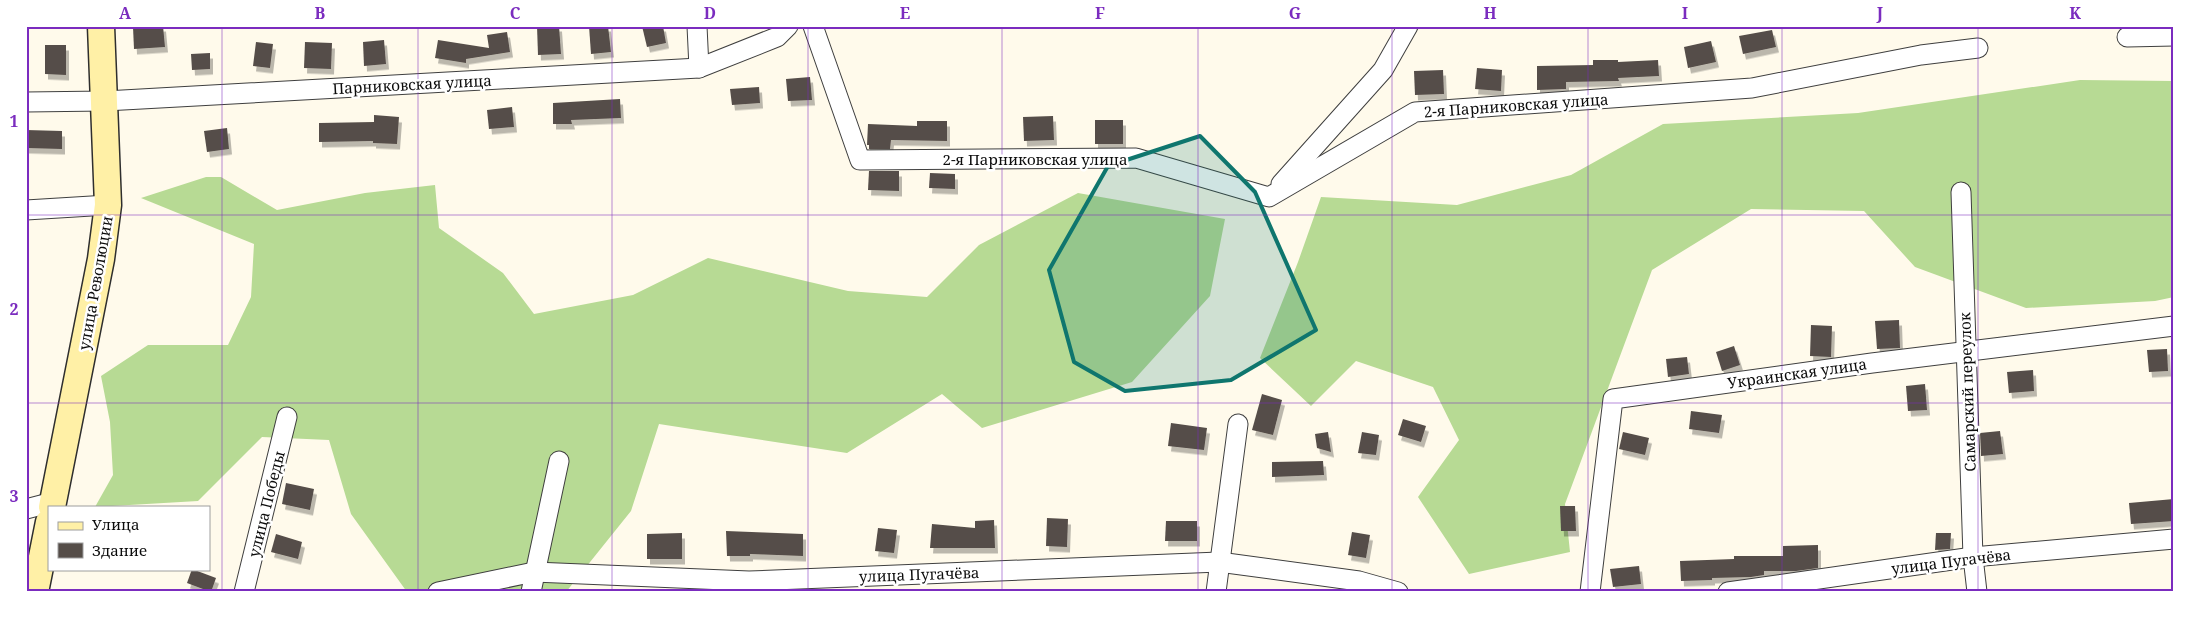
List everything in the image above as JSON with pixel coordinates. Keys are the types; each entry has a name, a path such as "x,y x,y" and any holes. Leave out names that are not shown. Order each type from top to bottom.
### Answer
{"street":[{"name":"улица Революции","path":"52,506 102,259 108,205 101,26"},
{"path":"697,26 699,68"},
{"name":"Парниковская улица","path":"26,102 105,101 699,68 777,38 788,26"},
{"name":"2-я Парниковская улица","path":"813,26 860,160 1136,158 1270,197 1415,112 1752,88 1921,55 1978,48"},
{"path":"1270,197 1383,70 1408,26"},
{"path":"2126,36 2174,36"},
{"name":"Самарский переулок","path":"1961,192 1973,557 1977,592"},
{"path":"26,210 108,205"},
{"name":"Украинская улица","path":"1590,592 1613,398 2174,326"},
{"name":"улица Победы","path":"244,592 287,417"},
{"path":"1216,592 1238,424"},
{"path":"531,592 559,461"},
{"path":"26,509 48,510"},
{"name":"улица Революции","path":"35,592 48,525"},
{"name":"улица Пугачёва","path":"1728,592 1777,589 1973,557 2174,539"},
{"name":"улица Пугачёва","path":"438,592 534,572 748,586 1219,562 1359,581 1398,592"}],"highlighted area":[{"path":"1200,136 1255,192 1316,330 1231,380 1125,391 1074,362 1049,270 1108,166"}],"green space":[{"path":"2080,80 2174,81 2174,297 2155,301 2026,308 1915,267 1864,211 1751,209 1652,270 1565,504 1570,552 1469,574 1418,497 1459,440 1433,387 1356,361 1311,406 1260,358 1298,262 1321,197 1457,205 1571,175 1663,124 1858,113"},
{"path":"206,177 221,177 277,210 365,193 435,185 439,228 503,273 534,314 633,295 708,258 848,291 927,297 979,245 1078,193 1225,219 1210,296 1132,382 982,428 942,394 847,453 659,424 631,511 566,592 407,592 351,514 329,440 262,437 198,501 96,506 113,475 110,422 101,376 148,345 228,345 251,297 254,244 141,198"}],"building":[{"path":"163,26 165,47 134,49 133,27"},
{"path":"537,26 559,26 561,54 538,55"},
{"path":"589,26 608,26 611,52 591,54"},
{"path":"642,26 663,26 666,43 647,47"},
{"path":"1772,30 1776,47 1743,54 1739,36"},
{"path":"507,32 510,52 466,59 466,63 435,58 438,40 489,48 487,35"},
{"path":"384,40 386,64 364,66 363,42"},
{"path":"1711,41 1716,62 1688,68 1684,47"},
{"path":"256,42 273,44 270,68 253,66"},
{"path":"305,42 332,43 331,69 304,68"},
{"path":"45,45 66,45 66,75 45,74"},
{"path":"210,53 210,69 192,70 191,54"},
{"path":"1593,60 1618,60 1618,62 1658,60 1659,76 1618,78 1619,81 1566,82 1566,89 1537,90 1537,66 1593,65"},
{"path":"1477,68 1502,70 1501,91 1475,89"},
{"path":"1443,70 1444,94 1415,95 1414,71"},
{"path":"810,77 812,100 788,101 786,79"},
{"path":"759,87 760,103 732,105 730,89"},
{"path":"620,99 621,118 571,120 572,124 553,124 553,103"},
{"path":"512,107 514,127 489,129 487,110"},
{"path":"374,115 399,117 397,144 373,143 373,141 319,142 319,123 374,122"},
{"path":"1053,116 1054,140 1024,141 1023,117"},
{"path":"1095,120 1123,120 1123,144 1095,144"},
{"path":"917,121 947,121 947,141 891,140 890,149 869,149 869,145 867,145 868,124 917,126"},
{"path":"227,128 229,149 207,152 204,131"},
{"path":"26,130 62,131 62,149 26,148"},
{"path":"869,171 899,171 899,191 868,190"},
{"path":"930,173 955,174 955,189 929,188"},
{"path":"1899,320 1900,348 1877,349 1875,321"},
{"path":"1811,325 1832,326 1831,357 1810,356"},
{"path":"1734,346 1740,365 1722,371 1716,352"},
{"path":"2167,349 2168,371 2149,372 2147,350"},
{"path":"1687,357 1689,374 1668,377 1666,359"},
{"path":"2033,370 2034,391 2009,393 2007,372"},
{"path":"1925,384 1927,410 1908,411 1906,386"},
{"path":"1262,394 1282,400 1273,435 1252,430"},
{"path":"1691,411 1722,415 1719,433 1689,429"},
{"path":"1403,419 1426,426 1421,442 1398,435"},
{"path":"1171,423 1207,428 1204,450 1168,446"},
{"path":"2000,431 2003,454 1981,456 1980,433"},
{"path":"1328,432 1331,452 1317,448 1315,434"},
{"path":"1362,432 1379,435 1376,455 1358,453"},
{"path":"1623,432 1649,438 1645,455 1619,449"},
{"path":"1323,461 1324,475 1272,477 1272,462"},
{"path":"286,483 314,489 310,510 282,504"},
{"path":"2174,499 2174,521 2131,524 2129,503"},
{"path":"1560,506 1575,506 1576,531 1561,531"},
{"path":"1047,518 1068,519 1067,547 1046,546"},
{"path":"994,520 995,548 930,548 932,524 975,528 975,521"},
{"path":"1166,521 1197,521 1197,541 1165,541"},
{"path":"878,528 897,530 894,553 875,551"},
{"path":"726,531 803,534 803,556 750,554 750,556 727,556"},
{"path":"1352,532 1370,535 1366,558 1348,555"},
{"path":"682,533 682,559 647,559 647,534"},
{"path":"1936,533 1951,533 1950,549 1935,550"},
{"path":"276,534 302,542 298,559 271,552"},
{"path":"1818,545 1818,568 1796,571 1764,571 1764,575 1751,577 1681,581 1680,561 1734,559 1734,556 1783,556 1783,546"},
{"path":"1639,566 1641,584 1613,587 1610,569"},
{"path":"192,570 216,578 211,592 187,583"}]}
